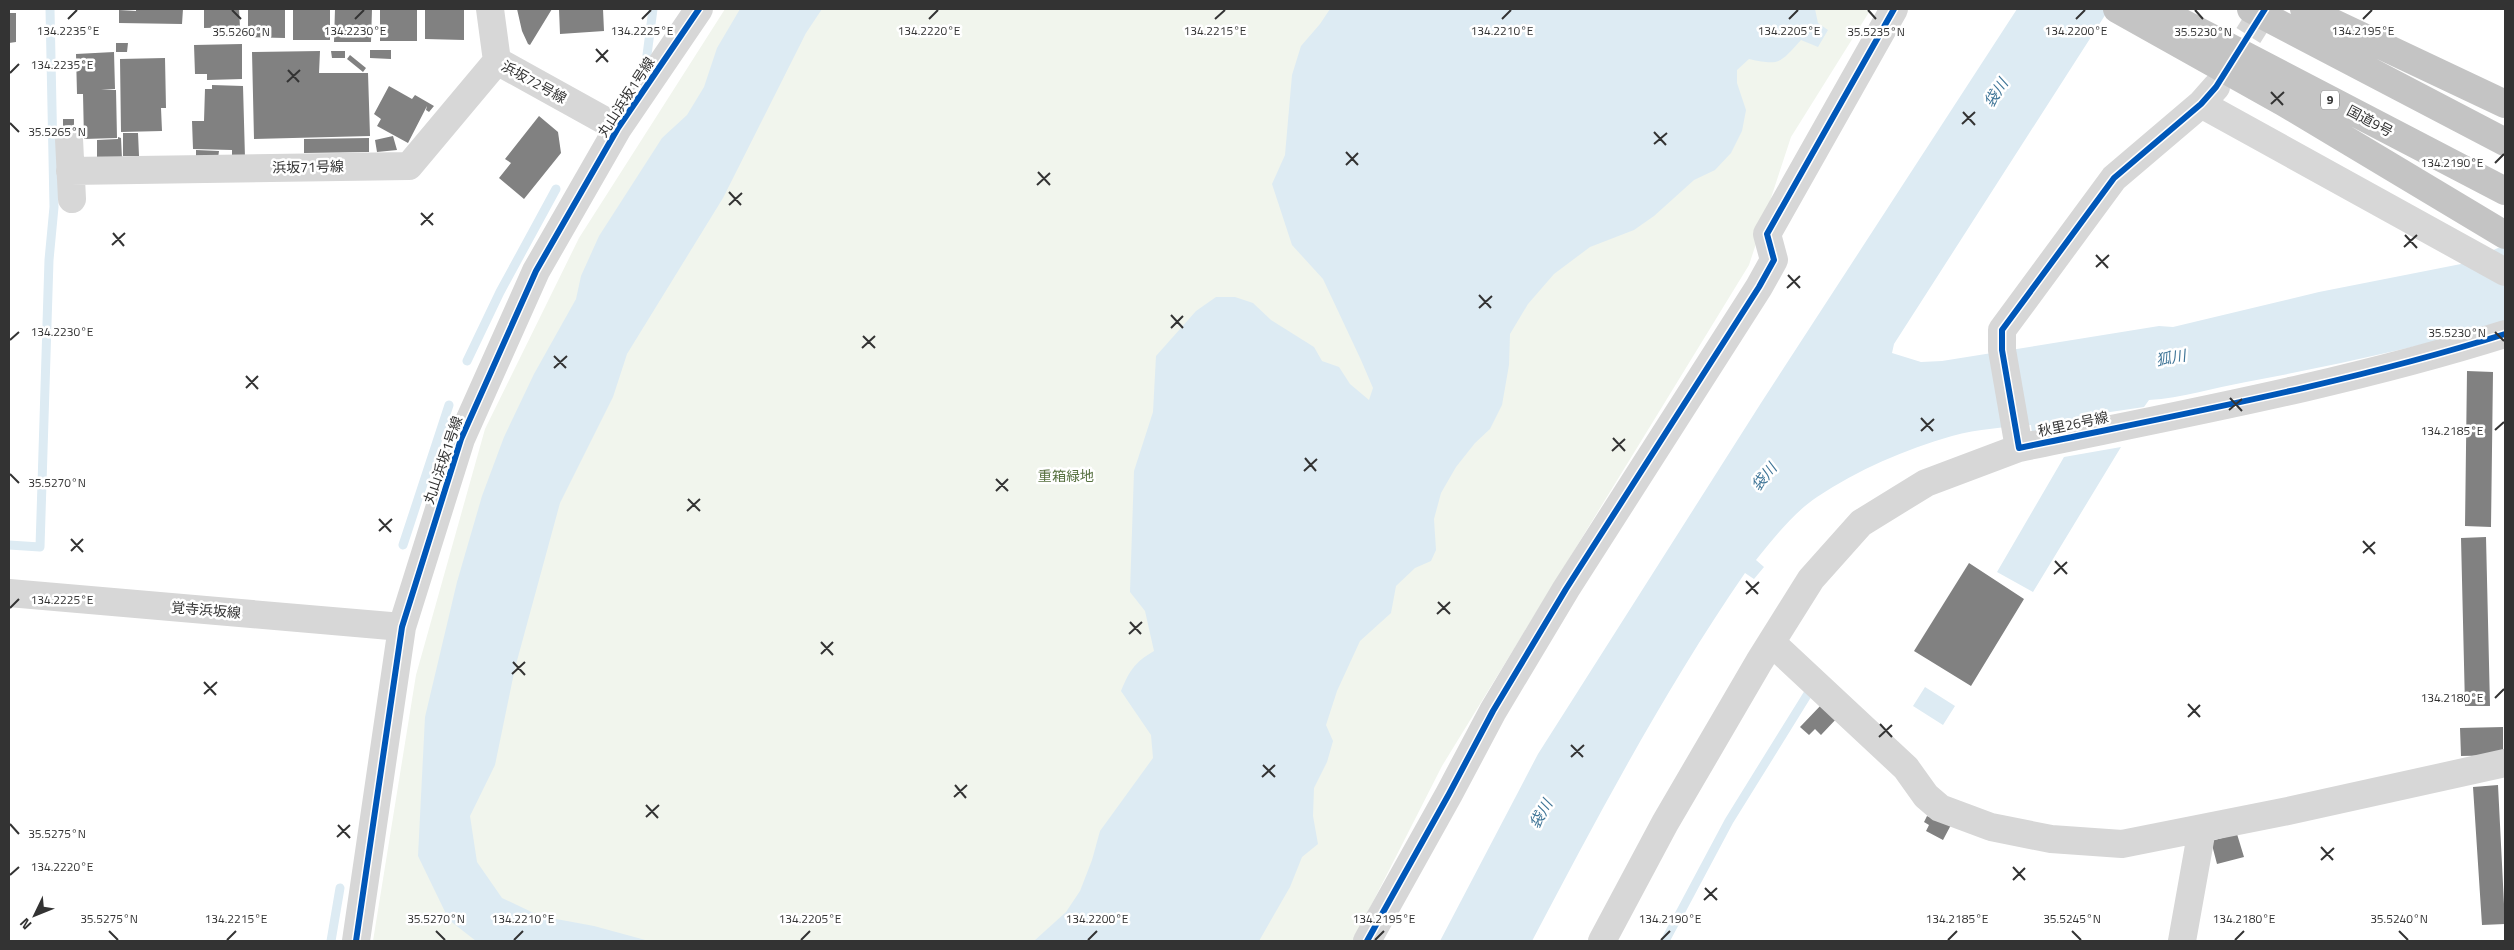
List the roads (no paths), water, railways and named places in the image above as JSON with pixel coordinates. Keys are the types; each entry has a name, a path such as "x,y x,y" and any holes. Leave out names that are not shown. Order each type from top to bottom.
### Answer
{"highway":[{"path":"2251,9 2505,142"},
{"path":"2304,9 2505,104"},
{"path":"2137,13 2503,234"},
{"name":"国道9号","path":"2137,13 2505,191"}],"street":[{"name":"浜坂72号線","path":"490,9 497,62 618,128"},
{"name":"丸山浜坂1号線","path":"356,941 402,627 461,439 536,271 618,128 699,9"},
{"path":"1367,941 1513,678 1566,589 1759,287 1774,260 1767,234 1894,9"},
{"name":"浜坂71号線","path":"70,171 409,166 497,62"},
{"name":"秋里26号線","path":"2505,272 2473,256 2209,95 2114,178 2002,330 2002,350 2018,438 2266,397 2423,360 2505,334"},
{"path":"69,139 72,199"},
{"path":"1602,941 1665,823 1811,579 1861,523 1926,483 2018,438"},
{"name":"覚寺浜坂線","path":"9,593 402,627"},
{"path":"1772,643 1906,768 1926,796 1940,808 1991,827 2051,839 2122,844 2202,829 2505,763"},
{"path":"2182,941 2202,829"}],"water":[{"path":"740,9 822,9 806,33 723,198 627,354 613,397 560,503 515,668 495,765 470,816 477,862 502,898 540,916 594,926 649,941 476,941 449,920 418,856 425,717 457,582 482,496 504,437 534,374 576,299 581,276 599,236 662,138 687,115 704,87 717,48"},
{"path":"1330,9 1815,9 1818,23 1828,30 1818,47 1801,40 1779,61 1767,62 1749,59 1737,70 1737,83 1746,110 1742,131 1731,153 1715,170 1694,180 1654,216 1634,230 1590,247 1554,274 1528,304 1510,334 1509,365 1502,405 1490,429 1475,443 1456,467 1441,493 1434,519 1436,550 1431,561 1415,568 1396,586 1391,613 1360,641 1337,691 1326,725 1333,741 1327,762 1314,788 1313,816 1318,844 1302,857 1290,887 1259,941 1034,941 1066,912 1080,891 1092,860 1100,831 1153,758 1151,735 1121,691 1133,668 1154,651 1145,611 1130,592 1134,471 1153,412 1156,356 1196,311 1216,297 1235,297 1253,303 1271,320 1314,347 1322,361 1339,367 1350,384 1369,400 1373,388 1323,279 1292,245 1272,184 1285,155 1292,75 1301,46"},
{"path":"2017,9 2109,9 1894,344 1892,353 1921,362 1942,361 2159,326 2173,327 2319,292 2461,264 2505,245 2505,324 2408,348 2279,376 2185,395 2149,400 2144,407 2090,415 2032,434 2031,425 1962,434 1935,441 1900,454 1865,469 1832,487 1808,503 1784,526 1756,560 1764,567 1754,579 1745,573 1660,707 1532,941 1440,941 1538,754 1761,403"},
{"path":"2121,447 2033,592 1997,572 2064,457"},
{"path":"1925,687 1955,706 1943,725 1913,706"}],"waterway":[{"path":"9,545 40,547 49,260 54,207 50,9"},
{"path":"647,55 653,9"},
{"path":"467,361 500,292 556,189"},
{"path":"403,545 449,405"},
{"path":"1665,941 1729,821 1809,692"},
{"path":"331,941 340,888"}],"tunnel":[{"path":"2226,71 2265,9"}],"water label":[{"name":"袋川","path":"1996,93"},
{"name":"狐川","path":"2171,358"},
{"name":"袋川","path":"1764,477"},
{"name":"袋川","path":"1541,814"}],"park label":[{"name":"重箱緑地","path":"1066,476"}]}
